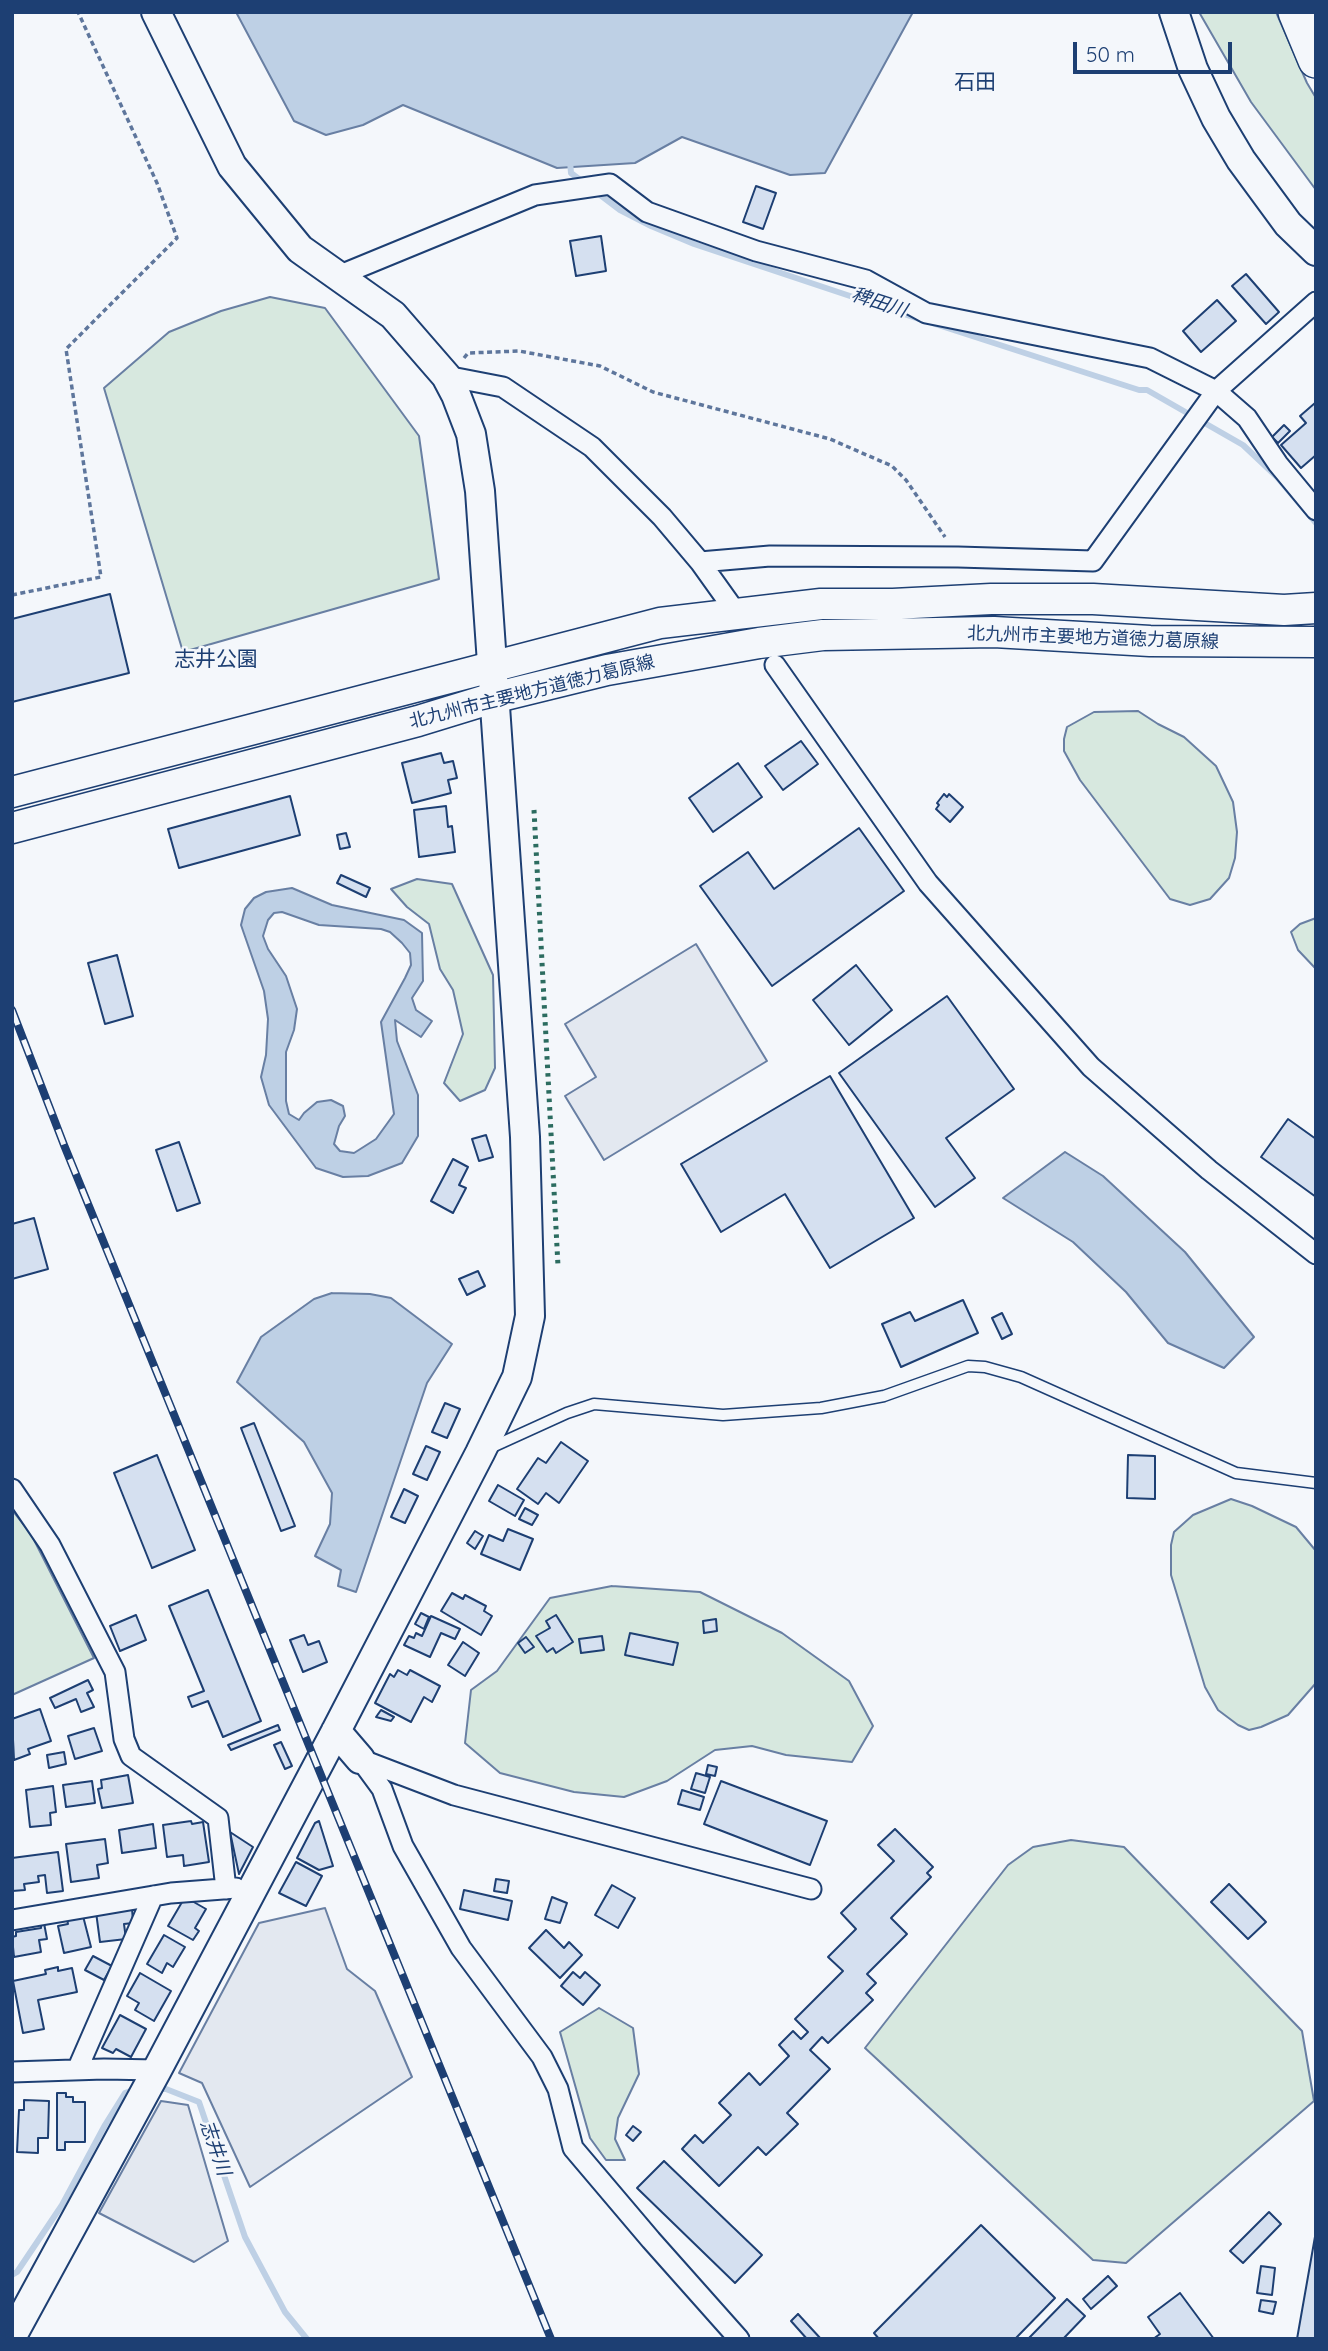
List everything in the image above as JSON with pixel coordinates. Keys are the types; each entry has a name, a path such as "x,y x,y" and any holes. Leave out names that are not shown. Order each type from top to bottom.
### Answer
{"highway":[{"path":"1296,12 1316,60"}],"main road":[{"name":"北九州市主要地方道徳力葛原線","path":"12,792 660,622 821,604 893,604 990,599 1080,599 1284,610 1316,608"},
{"name":"北九州市主要地方道徳力葛原線","path":"17,827 418,721 493,698 620,668 724,649 823,635 994,632 1150,641 1316,642"}],"street":[{"path":"12,2336 157,2070 239,1888 336,1731 480,1453 517,1377 530,1316 525,1137 480,491 471,434 446,376 393,315 300,249 232,166 156,12"},
{"path":"1174,12 1193,69 1216,118 1241,160 1289,224 1316,251"},
{"path":"338,276 535,195 610,184 647,212 756,251 866,280 926,313 1150,358 1216,391 1247,418 1278,464 1316,510"},
{"path":"700,562 770,556 1093,561 1216,391 1316,302"},
{"path":"446,376 503,387 592,447 662,517 700,562 730,604"},
{"path":"775,665 928,883 1091,1067 1209,1171 1316,1254"},
{"path":"12,1489 50,1545 115,1672 124,1738 131,1756 218,1818 239,1888"},
{"path":"336,1731 382,1789 403,1846 461,1948 541,2057 558,2089 573,2148 739,2339"},
{"path":"360,1759 454,1795 811,1889"},
{"path":"12,1920 153,1896 239,1888"},
{"path":"77,2070 153,1896"},
{"path":"12,2072 157,2070"}],"lane":[{"path":"480,1453 567,1413 594,1404 723,1415 821,1408 884,1396 968,1366 985,1367 1020,1377 1236,1474 1316,1483"}],"path":[{"path":"12,595 101,577 66,349 177,238 157,183 78,12"},
{"path":"446,376 468,353 519,351 600,366 653,392 830,439 892,466 906,480 958,557"}],"shaded area":[{"path":"1199,12 1276,12 1316,98 1316,190 1251,102"},
{"path":"270,297 325,308 419,436 439,579 183,652 104,388 169,332 221,311"},
{"path":"1138,711 1184,737 1216,766 1233,802 1237,832 1235,858 1229,878 1210,899 1190,905 1170,899 1080,780 1064,751 1067,727 1094,712"},
{"path":"417,879 452,884 493,975 495,1068 485,1090 460,1101 444,1083 463,1034 453,990 440,969 429,924 407,907 391,889"},
{"path":"1316,918 1316,969 1298,950 1291,932 1300,924"},
{"path":"696,944 767,1061 604,1160 565,1096 596,1077 565,1024"},
{"path":"1231,1499 1296,1527 1316,1551 1316,1683 1288,1715 1249,1730 1218,1710 1205,1687 1171,1575 1174,1532 1193,1515"},
{"path":"12,1510 31,1534 94,1658 12,1695"},
{"path":"612,1586 700,1592 782,1633 849,1681 873,1726 852,1762 786,1755 752,1746 715,1750 667,1781 624,1797 574,1792 500,1773 465,1743 471,1690 497,1671 550,1598"},
{"path":"1071,1840 1124,1847 1302,2031 1314,2101 1126,2263 1093,2260 865,2048 1008,1865 1033,1847"},
{"path":"325,1908 347,1969 375,1991 412,2077 250,2187 202,2083 179,2073 259,1923"},
{"path":"599,2008 633,2028 639,2074 618,2118 615,2139 625,2160 606,2160 590,2138 560,2032"},
{"path":"161,2101 188,2105 228,2241 194,2262 99,2213"}],"water":[{"path":"236,12 913,12 825,173 790,175 682,137 635,163 557,168 403,105 363,125 326,135 294,121"},
{"path":"292,888 332,905 404,920 422,933 423,981 412,998 416,1010 432,1021 421,1037 395,1020 397,1041 418,1095 418,1136 402,1163 368,1176 343,1177 316,1168 269,1105 261,1077 266,1055 268,1019 264,991 241,925 245,909 254,898 266,892","holes":["282,912 319,925 381,929 390,932 410,953 411,965 381,1022 394,1114 376,1139 354,1153 340,1151 334,1144 345,1116 343,1106 331,1100 317,1102 299,1120 289,1114 286,1101 286,1052 294,1030 297,1009 286,976 268,949 263,936 268,920 274,913"]},
{"path":"1065,1152 1103,1176 1185,1252 1254,1337 1224,1368 1168,1343 1126,1292 1073,1242 1003,1198"},
{"path":"332,1293 370,1294 391,1298 452,1344 427,1383 356,1592 338,1586 341,1570 315,1556 330,1524 332,1493 304,1442 237,1382 261,1337 314,1299"}],"building":[{"path":"756,186 776,193 763,229 743,222"},
{"path":"601,236 606,271 576,276 570,241"},
{"path":"1246,274 1279,312 1266,324 1232,286"},
{"path":"1217,300 1236,321 1201,352 1183,331"},
{"path":"1315,403 1316,455 1301,468 1281,445 1306,423 1300,416"},
{"path":"1284,425 1290,431 1278,443 1272,437"},
{"path":"110,594 129,673 12,702 12,619"},
{"path":"801,741 818,764 783,790 765,766"},
{"path":"441,753 444,763 453,761 457,778 448,780 451,793 412,803 402,763"},
{"path":"738,763 762,797 713,832 689,798"},
{"path":"944,794 947,797 949,794 963,807 950,822 936,809"},
{"path":"290,796 300,835 179,868 168,829"},
{"path":"446,806 455,852 419,857 414,810"},
{"path":"859,828 904,891 772,986 700,886 748,852 774,889"},
{"path":"346,833 350,847 340,849 337,835"},
{"path":"341,875 370,888 366,897 337,883"},
{"path":"117,955 133,1016 105,1024 88,963"},
{"path":"856,965 892,1010 849,1045 813,1000"},
{"path":"947,996 1014,1089 946,1138 975,1178 935,1207 839,1073"},
{"path":"830,1076 914,1218 830,1268 785,1194 721,1232 681,1164"},
{"path":"1288,1119 1316,1139 1316,1197 1261,1157"},
{"path":"486,1135 493,1157 479,1161 472,1139"},
{"path":"179,1142 200,1203 177,1211 156,1150"},
{"path":"453,1159 468,1167 459,1185 466,1188 453,1213 431,1201"},
{"path":"34,1218 48,1269 12,1279 12,1224"},
{"path":"478,1271 485,1286 467,1295 459,1279"},
{"path":"963,1300 978,1333 901,1367 882,1324 910,1312 915,1321"},
{"path":"1002,1313 1012,1334 1002,1339 992,1318"},
{"path":"445,1403 460,1409 447,1438 432,1432"},
{"path":"254,1423 295,1526 281,1531 241,1428"},
{"path":"561,1442 588,1461 559,1503 546,1493 538,1504 517,1489 538,1458 546,1463"},
{"path":"426,1446 440,1452 427,1480 413,1474"},
{"path":"157,1455 195,1550 152,1568 114,1473"},
{"path":"1128,1455 1155,1456 1155,1499 1127,1498"},
{"path":"498,1485 524,1500 515,1516 489,1501"},
{"path":"404,1489 418,1496 405,1523 391,1517"},
{"path":"525,1508 538,1515 532,1525 519,1519"},
{"path":"508,1529 533,1539 520,1570 481,1554 489,1535 503,1541"},
{"path":"475,1531 483,1536 475,1549 467,1543"},
{"path":"208,1590 261,1721 223,1737 208,1701 192,1707 188,1697 204,1691 169,1606"},
{"path":"452,1593 463,1599 465,1595 486,1606 484,1611 492,1616 481,1635 441,1611"},
{"path":"421,1613 429,1617 424,1629 415,1624"},
{"path":"136,1615 146,1640 120,1651 110,1626"},
{"path":"556,1615 573,1642 556,1653 553,1648 547,1652 536,1636 550,1628 546,1621"},
{"path":"431,1616 460,1629 455,1639 441,1633 430,1657 404,1645 409,1636 414,1638 416,1633 422,1636"},
{"path":"716,1619 717,1631 704,1633 703,1621"},
{"path":"630,1633 678,1643 673,1665 625,1655"},
{"path":"304,1635 308,1645 319,1641 327,1662 303,1672 290,1640"},
{"path":"602,1636 604,1650 581,1653 579,1639"},
{"path":"526,1637 534,1647 525,1653 518,1643"},
{"path":"463,1642 479,1653 465,1676 448,1665"},
{"path":"398,1670 407,1675 410,1670 440,1686 432,1702 424,1697 411,1722 375,1703 390,1674 394,1677"},
{"path":"88,1680 93,1690 87,1693 94,1707 81,1712 76,1699 55,1708 50,1698"},
{"path":"40,1709 51,1741 28,1749 30,1754 14,1760 12,1719"},
{"path":"381,1710 394,1717 391,1721 376,1717"},
{"path":"278,1725 280,1730 231,1750 228,1745"},
{"path":"94,1728 102,1751 75,1759 68,1736"},
{"path":"281,1742 292,1766 285,1769 274,1745"},
{"path":"64,1752 66,1764 49,1768 47,1755"},
{"path":"708,1765 717,1767 715,1776 706,1774"},
{"path":"696,1773 710,1777 705,1793 691,1789"},
{"path":"128,1775 133,1803 102,1808 98,1789 102,1788 101,1780"},
{"path":"92,1781 95,1803 66,1807 63,1785"},
{"path":"721,1781 827,1821 810,1865 704,1824"},
{"path":"53,1786 56,1812 50,1813 51,1825 30,1827 26,1790"},
{"path":"682,1790 704,1797 700,1810 678,1804"},
{"path":"191,1821 192,1824 203,1822 209,1862 184,1866 183,1855 167,1857 163,1825"},
{"path":"319,1821 333,1866 319,1870 297,1858 315,1823"},
{"path":"153,1824 156,1848 122,1853 119,1830"},
{"path":"895,1829 933,1867 927,1873 931,1877 891,1918 907,1934 867,1974 876,1983 866,1993 873,2000 828,2043 822,2037 810,2050 830,2069 787,2113 798,2124 766,2155 758,2147 719,2186 682,2149 695,2135 703,2143 731,2115 719,2103 749,2073 760,2085 789,2056 779,2045 793,2031 801,2039 808,2032 795,2019 843,1971 828,1957 856,1929 841,1913 894,1861 878,1845"},
{"path":"230,1832 253,1847 239,1874"},
{"path":"105,1839 108,1863 97,1865 99,1878 71,1882 66,1844"},
{"path":"58,1852 63,1891 47,1893 45,1875 38,1876 39,1882 24,1884 25,1890 12,1891 12,1858"},
{"path":"296,1862 322,1876 306,1906 279,1893"},
{"path":"496,1879 509,1881 507,1893 494,1891"},
{"path":"1229,1884 1266,1922 1248,1939 1211,1902"},
{"path":"612,1885 635,1898 618,1928 595,1915"},
{"path":"464,1890 512,1901 508,1920 460,1909"},
{"path":"185,1897 206,1909 195,1928 199,1931 193,1940 168,1926"},
{"path":"552,1897 567,1903 560,1923 545,1919"},
{"path":"132,1908 133,1923 124,1924 126,1939 100,1942 96,1912"},
{"path":"83,1916 91,1947 64,1953 58,1926 68,1924 67,1919"},
{"path":"44,1923 47,1939 39,1940 41,1952 14,1957 12,1937 16,1936 16,1932 41,1928"},
{"path":"546,1930 564,1948 569,1942 582,1955 560,1978 529,1948"},
{"path":"164,1935 185,1947 173,1967 167,1963 162,1973 147,1964"},
{"path":"93,1956 112,1966 104,1980 85,1970"},
{"path":"58,1967 58,1971 72,1968 77,1992 38,2000 44,2029 23,2033 13,1981 46,1974 45,1970"},
{"path":"573,1972 580,1978 585,1972 600,1985 583,2005 561,1986"},
{"path":"140,1973 171,1991 154,2021 135,2010 139,2003 127,1996"},
{"path":"120,2015 146,2029 131,2057 116,2049 113,2053 102,2048"},
{"path":"57,2093 66,2093 66,2097 73,2097 73,2102 85,2102 85,2142 65,2142 65,2150 57,2150"},
{"path":"24,2100 49,2101 48,2138 38,2138 38,2153 17,2152 19,2110 24,2110"},
{"path":"633,2126 641,2132 633,2141 626,2135"},
{"path":"664,2161 762,2255 735,2283 637,2188"},
{"path":"1269,2212 1281,2224 1243,2263 1230,2251"},
{"path":"981,2225 1055,2298 1015,2339 879,2339 874,2333"},
{"path":"1316,2231 1316,2339 1297,2339"},
{"path":"1261,2266 1275,2268 1272,2295 1257,2293"},
{"path":"1108,2276 1117,2286 1091,2309 1083,2299"},
{"path":"1180,2293 1214,2339 1153,2339 1160,2334 1148,2317"},
{"path":"1067,2299 1085,2316 1063,2339 1028,2339"},
{"path":"1261,2300 1276,2302 1273,2314 1259,2311"},
{"path":"798,2314 821,2339 807,2339 791,2321"}],"waterway":[{"name":"稗田川","path":"570,161 571,173 584,183"},
{"name":"稗田川","path":"595,191 620,210 694,244 919,319"},
{"name":"稗田川","path":"932,323 1139,390 1147,390 1243,445 1277,477 1316,523"},
{"name":"志井川","path":"12,2275 17,2272 62,2205 125,2093 136,2089"},
{"name":"志井川","path":"154,2089 166,2089 199,2102 245,2237 285,2312 307,2339"}],"railway":[{"path":"12,1010 64,1145 551,2339"}],"hedge":[{"path":"534,810 558,1266"}],"district":[{"name":"石田","path":"975,83"},
{"name":"志井公園","path":"216,660"}]}
